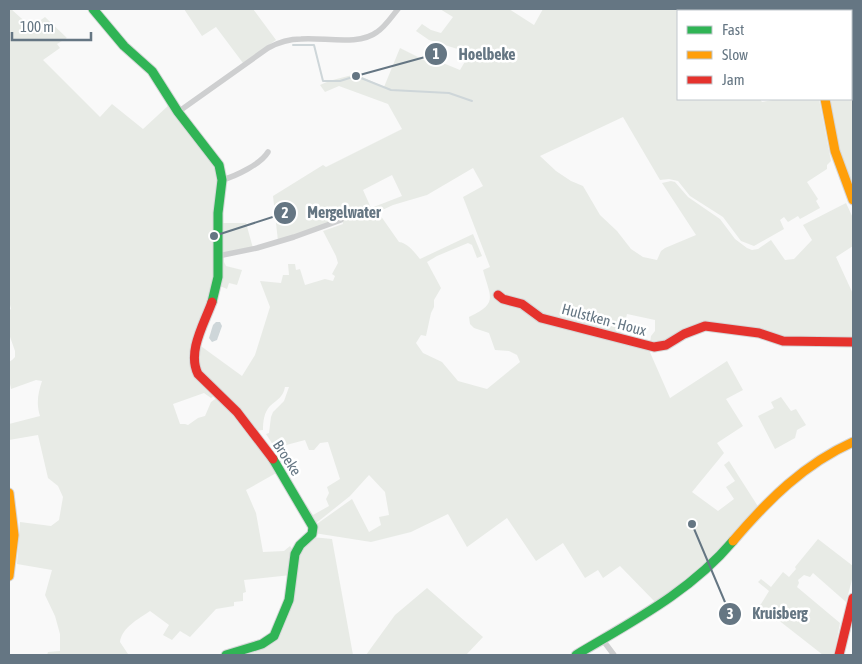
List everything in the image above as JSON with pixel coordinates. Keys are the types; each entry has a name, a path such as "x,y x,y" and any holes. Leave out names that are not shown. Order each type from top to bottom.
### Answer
{"street":[{"name":"Broeke","path":"93,9 124,46 152,71 178,112 219,165 222,180 218,212 216,286 194,352 194,366 198,374 241,417 265,448 286,480 313,529 311,536 300,545 295,554 289,600 274,636 262,644 226,655"},
{"path":"178,112 279,42 303,38 353,40 364,38 377,32 398,9"},
{"path":"825,100 835,151 853,200"},
{"path":"222,180 241,172 265,157 268,152"},
{"path":"218,256 257,248 317,230 341,220"},
{"name":"Hulstken - Houx","path":"498,295 503,299 522,304 541,318 654,347 666,345 684,334 705,326 759,333 783,341 853,342"},
{"path":"576,655 664,602 697,579 786,484 826,455 853,442"},
{"path":"9,493 14,535 9,576"},
{"path":"839,655 853,598"},
{"path":"602,639 614,655"}],"shaded area":[{"path":"9,9 31,27 45,17 67,38 57,44 60,48 43,60 100,117 112,104 143,129 170,104 215,164 218,172 214,223 246,223 253,248 224,254 226,266 242,270 237,285 229,283 227,289 220,286 209,299 189,354 217,394 211,398 204,393 173,404 180,424 188,425 198,418 205,416 211,402 218,397 232,411 278,472 246,490 256,513 263,552 284,551 290,546 294,552 291,575 244,580 246,592 243,593 243,601 234,602 234,606 216,609 190,637 180,631 172,640 163,635 169,625 150,611 127,628 121,637 120,642 128,654 126,655 47,655 48,652 60,651 60,634 55,616 45,595 52,570 17,564 20,522 51,526 59,520 63,497 58,486 48,478 38,435 9,440 9,424 40,416 38,398 42,381 36,380 11,389 9,379 9,362 15,357 15,351 9,334 9,310 11,309 9,301"},
{"path":"184,9 253,9 276,40 243,63 216,27 202,36"},
{"path":"440,9 509,9 534,25 543,9 694,9 677,10 677,100 761,100 762,102 772,100 819,100 831,161 827,165 827,169 807,182 818,199 816,201 820,208 800,219 798,216 788,222 784,217 780,220 784,229 754,246 741,241 723,217 690,196 678,181 660,180 623,117 540,156 556,171 583,186 600,215 617,231 631,249 643,257 657,260 661,251 665,248 696,235 662,183 671,181 675,182 688,197 720,219 735,239 747,248 752,250 758,249 771,240 785,260 794,259 812,240 803,225 846,203 853,218 853,246 836,257 853,294 853,340 784,340 714,325 714,322 703,322 649,350 670,398 727,361 743,390 726,399 743,426 717,443 724,453 692,492 718,511 734,499 726,487 735,481 724,465 729,461 759,508 706,565 686,583 656,603 620,566 603,578 598,570 585,578 563,543 536,561 507,518 467,547 448,514 411,532 371,542 314,533 314,526 352,499 369,532 381,525 379,517 389,515 385,492 369,475 350,496 315,524 303,505 306,504 313,515 329,506 326,499 329,493 327,487 340,479 328,442 320,443 314,450 309,450 305,440 275,448 266,434 269,433 273,412 284,401 289,387 285,387 281,396 266,411 263,430 255,431 197,366 198,344 242,376 255,355 270,307 260,281 281,283 283,275 289,275 288,264 295,264 296,270 300,269 305,285 325,279 333,281 335,276 332,274 338,263 323,231 343,224 342,219 278,241 273,196 323,165 326,167 402,129 388,104 339,86 325,92 320,85 356,74 384,87 400,48 434,65 438,61 460,70 470,53 429,40 416,31 422,24 431,30 441,33 453,17","holes":["473,168 483,186 463,197 490,267 483,270 490,298 485,308 469,317 470,324 474,328 489,333 495,350 509,351 517,355 520,362 487,389 458,381 442,362 423,353 416,343 421,335 426,336 434,307 434,300 441,288 427,262 468,243 472,245 477,258 482,256 473,234 420,259 408,246 399,242 378,212 393,205 427,195","392,175 402,196 371,208 363,190","627,314 655,320 655,331 651,336 650,343 622,336"]},
{"path":"727,9 804,9 804,10"},
{"path":"853,9 852,48 852,10 815,10"},
{"path":"852,95 853,189 838,144 830,100 852,100"},
{"path":"216,322 220,322 222,326 217,340 212,342 209,338 213,325"},
{"path":"781,397 791,411 796,409 806,425 797,430 795,438 775,449 758,416 774,408 771,402"},
{"path":"312,537 332,539 353,655 241,655 241,653 274,639 300,549"},
{"path":"818,539 853,566 853,576 846,602 813,573 810,577 804,575 798,580 797,587 840,623 834,655 823,655 759,605 769,591 758,582 761,579 771,587 783,572 789,577"},
{"path":"427,588 483,637 466,655 366,655 395,615"}],"waterway":[{"path":"293,45 314,45 323,81 340,81 356,76 391,90 449,93 472,101"}],"traffic: fast":[{"path":"93,9 124,46 152,71 178,112 219,165 222,180 218,213 218,277 212,302"},
{"path":"226,655 262,644 274,636 289,600 295,554 300,545 312,534 313,527 273,459"},
{"path":"576,655 679,591 698,576 733,541"}],"traffic: slow":[{"path":"825,100 835,151 853,200"},
{"path":"733,541 773,497 788,484 818,461 853,442"},
{"path":"9,493 14,535 9,576"}],"traffic: jam":[{"path":"498,295 503,299 522,304 541,318 654,347 666,345 684,334 705,326 759,333 783,341 853,342"},
{"path":"212,302 195,347 194,357 198,374 237,412 273,459"},
{"path":"839,655 853,598"}],"place":[{"name":"Hoelbeke","path":"356,76"},
{"name":"Mergelwater","path":"214,236"},
{"name":"Kruisberg","path":"692,524"}]}
